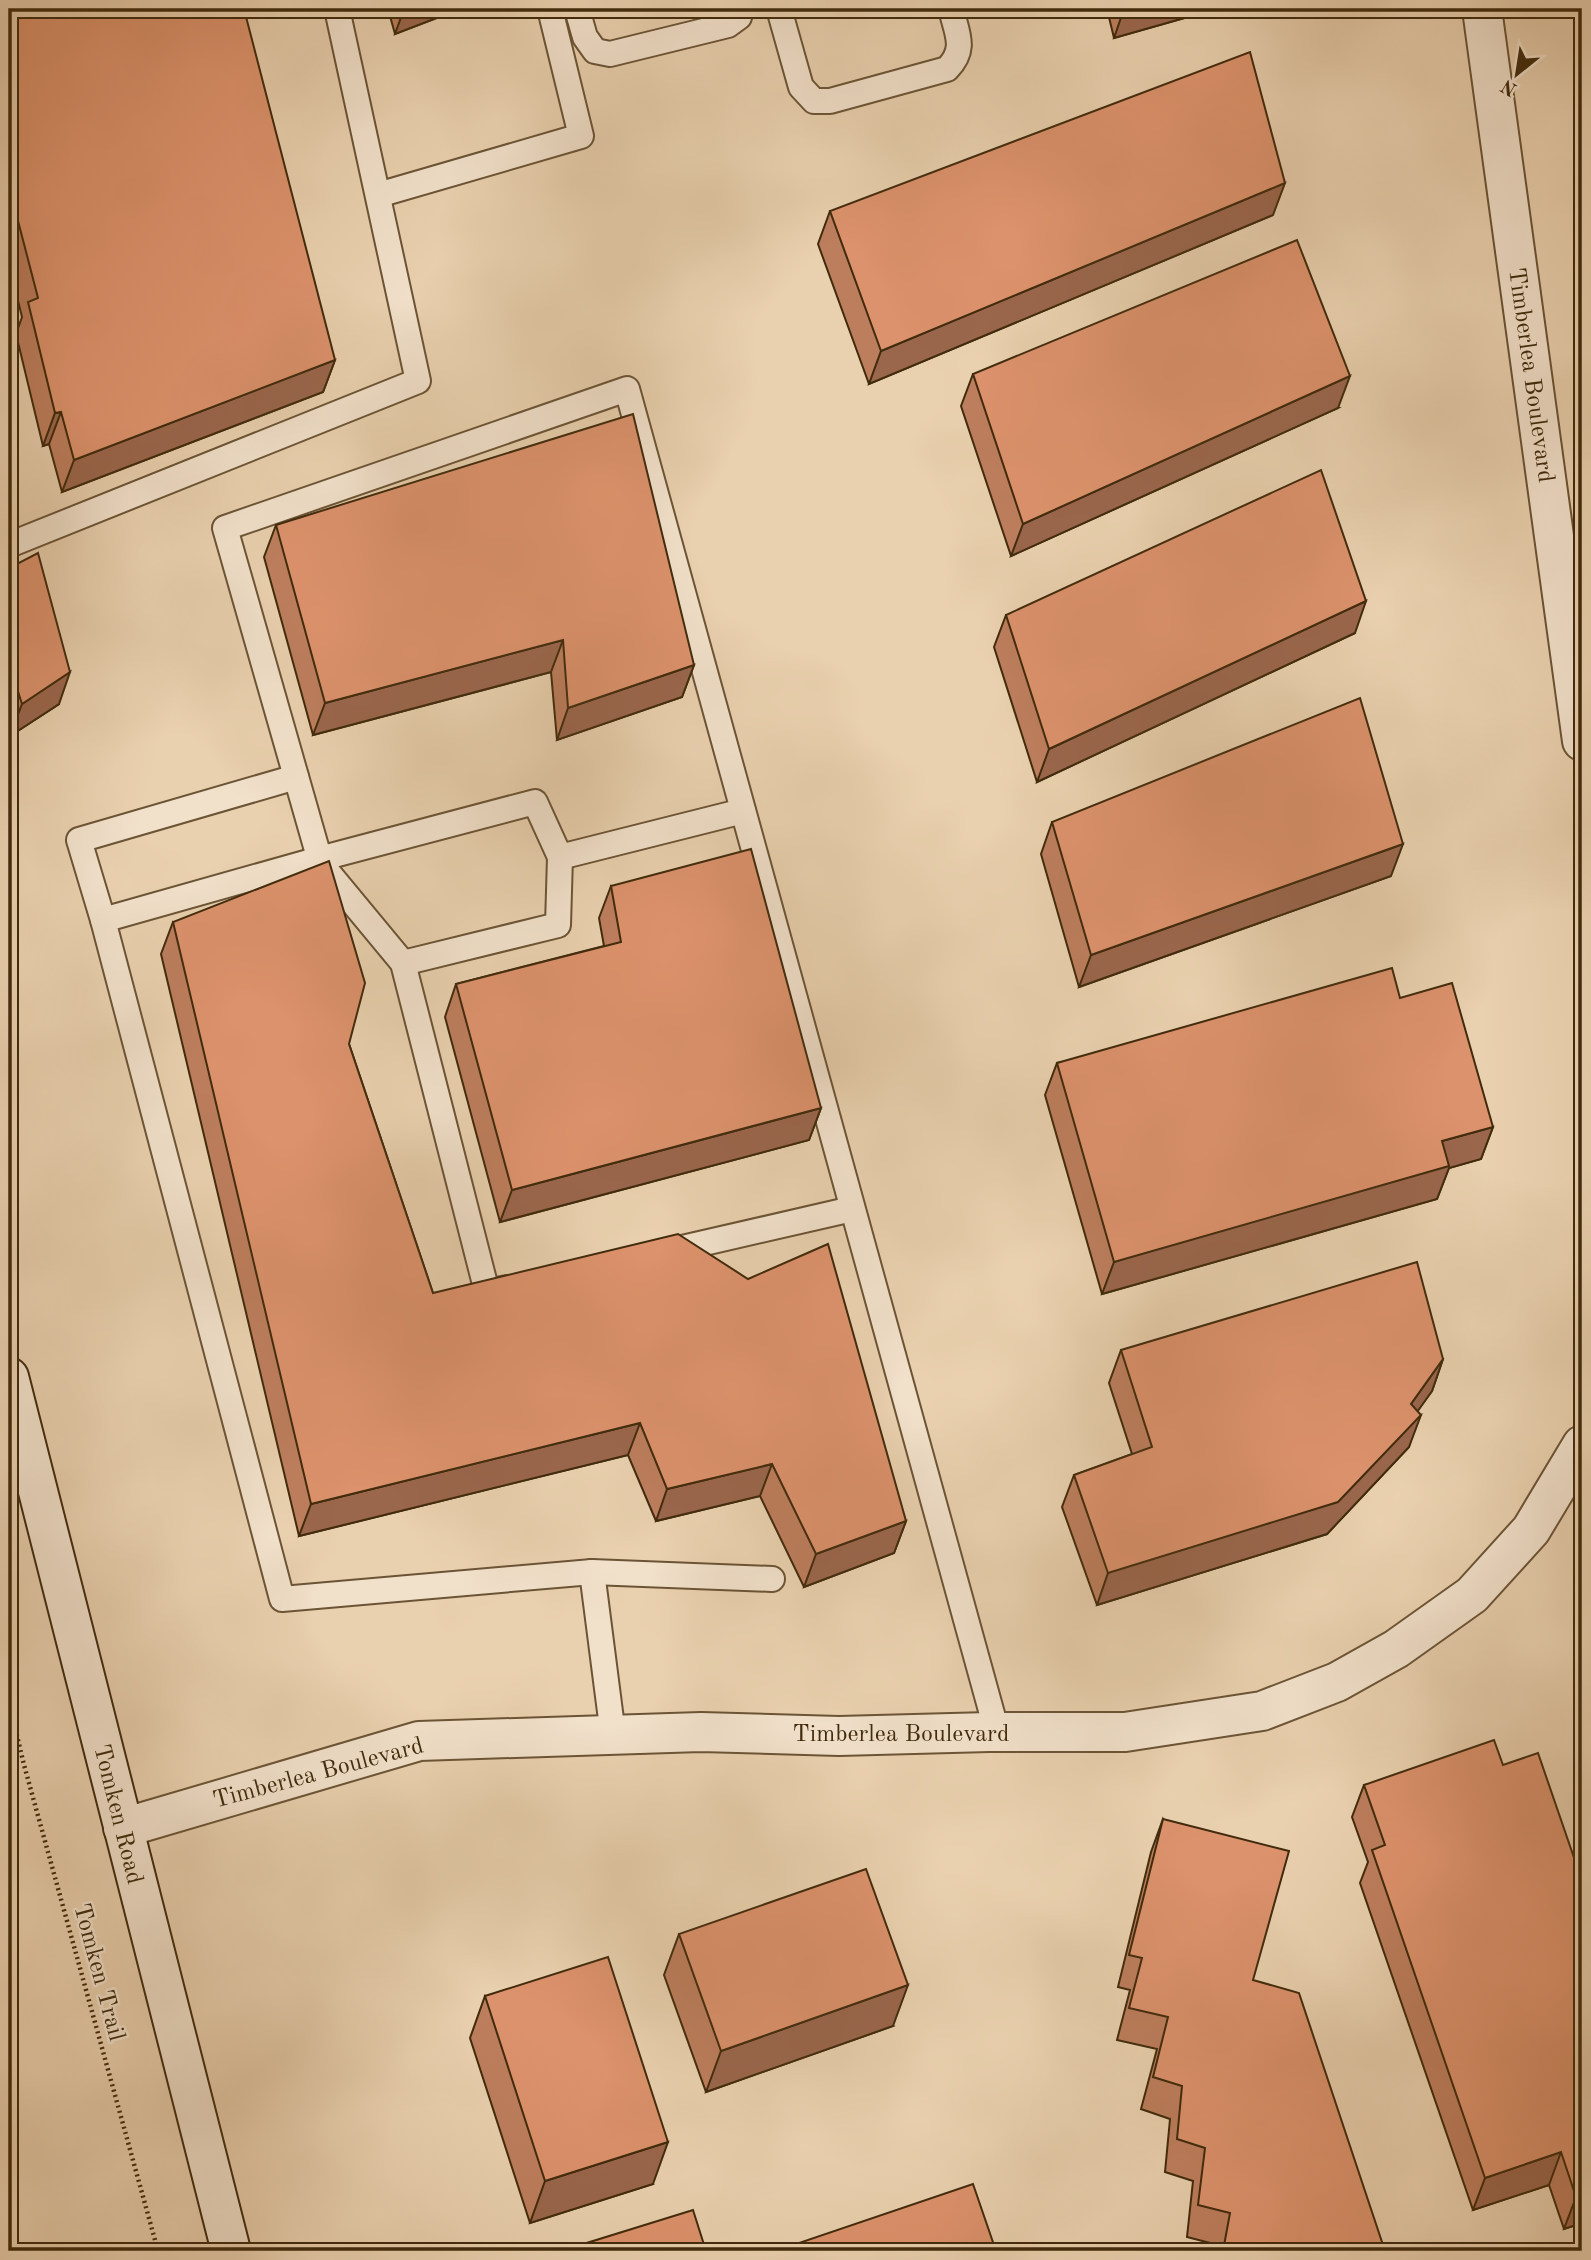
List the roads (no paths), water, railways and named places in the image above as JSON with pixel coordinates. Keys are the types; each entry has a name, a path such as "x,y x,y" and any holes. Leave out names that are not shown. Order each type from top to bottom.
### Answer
{"street":[{"name":"Timberlea Boulevard","path":"1482,9 1582,741"},
{"name":"Tomken Road","path":"9,1377 231,2251"},
{"name":"Timberlea Boulevard","path":"123,1828 419,1741 701,1732 839,1736 1125,1732 1262,1711 1337,1682 1396,1649 1472,1595 1531,1530 1582,1445"}],"lane":[{"path":"9,545 418,380 337,9"},
{"path":"378,195 581,136 550,9"},
{"path":"577,9 585,37 595,51 610,54 728,25 739,17 741,9"},
{"path":"779,9 801,88 814,101 831,101 947,69 957,58 960,44 951,9"},
{"path":"528,1283 487,1292 403,963 321,864 225,528 627,389 997,1732"},
{"path":"296,778 79,840 103,920 282,1599 592,1572 772,1579"},
{"path":"103,920 536,802 560,857 558,925 403,963"},
{"path":"560,857 743,811"},
{"path":"636,1258 852,1209"},
{"path":"592,1572 613,1735"}]}
